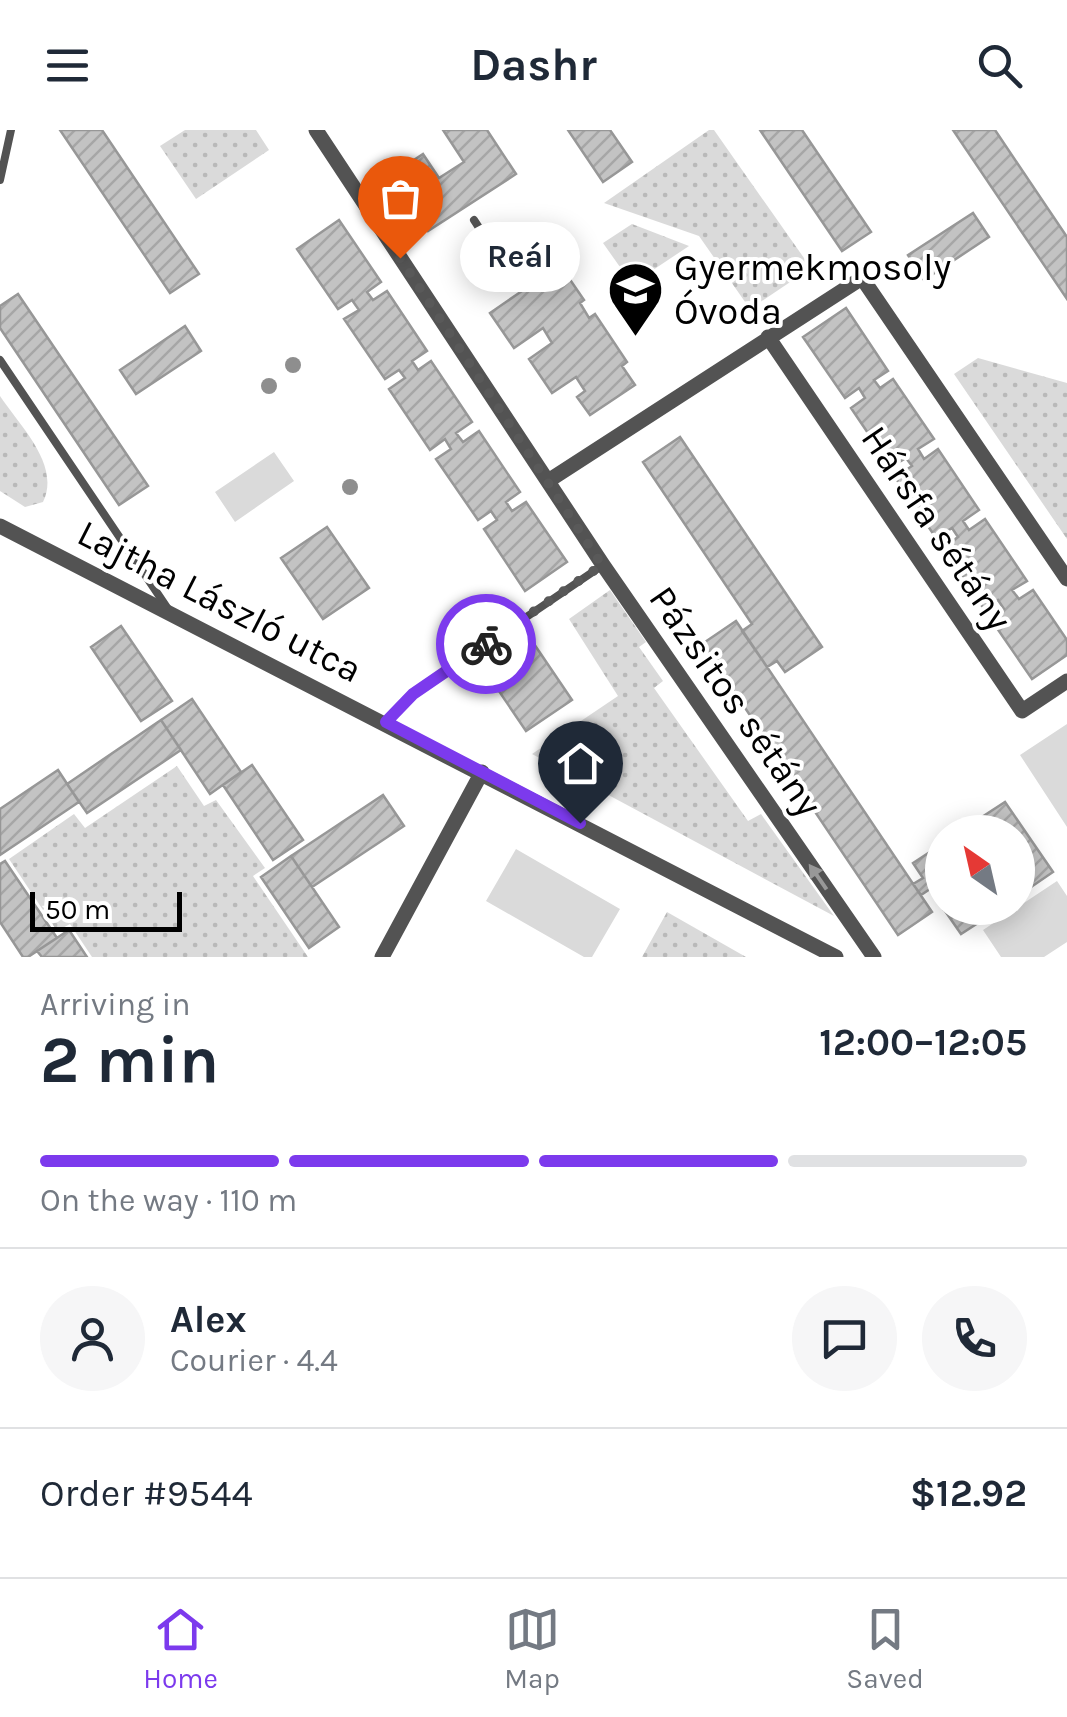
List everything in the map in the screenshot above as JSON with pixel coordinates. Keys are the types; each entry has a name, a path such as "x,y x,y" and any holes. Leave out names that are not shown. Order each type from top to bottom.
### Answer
{"street":[{"name":"Pázsitos sétány","path":"316,130 602,565 874,957"},
{"name":"Hársfa sétány","path":"548,482 862,278 1067,579"},
{"name":"Hársfa sétány","path":"768,337 1022,711 1067,681"},
{"name":"Lajtha László utca","path":"0,526 836,957"},
{"path":"382,957 482,772"}],"lane":[{"path":"0,180 11,130"},
{"path":"474,220 489,243"},
{"path":"0,360 170,611"},
{"path":"386,722 413,694 602,565"}],"shaded area":[{"path":"185,130 256,130 269,150 196,199 160,146"},
{"path":"714,130 811,268 750,309 699,236 604,203"},
{"path":"632,224 689,246 632,284 603,243"},
{"path":"978,358 1067,383 1067,539 954,374"},
{"path":"0,396 43,460 47,488 43,502 25,507 0,491"},
{"path":"274,452 294,481 235,522 215,492"},
{"path":"610,590 646,642 639,647 663,681 654,688 748,821 761,814 834,916 532,754 618,696 569,619"},
{"path":"1067,724 1067,827 1020,755"},
{"path":"177,766 204,806 216,800 265,868 253,876 308,957 92,957 70,924 57,931 9,859 74,814 85,828"},
{"path":"516,849 620,909 592,957 584,957 486,901"},
{"path":"1057,881 1067,896 1067,942 1044,957 1001,957 983,930 991,925 1035,925 1035,896"},
{"path":"667,912 746,957 642,957"}],"building":[{"path":"60,130 102,130 199,274 170,293"},
{"path":"443,130 487,130 516,174 428,231 391,175 423,154 439,178 464,162"},
{"path":"568,130 610,130 632,162 603,182"},
{"path":"760,130 802,130 871,232 842,251"},
{"path":"953,130 995,130 1067,237 1067,299"},
{"path":"973,213 989,237 924,280 908,255"},
{"path":"339,220 381,282 367,292 373,300 387,291 427,351 412,361 418,370 431,361 472,422 456,433 463,442 479,431 520,492 506,502 512,511 526,502 567,562 525,591 484,529 497,520 491,511 478,520 436,459 451,449 445,439 430,450 389,389 405,378 399,370 385,379 344,319 359,310 352,300 338,309 297,249"},
{"path":"538,233 584,300 580,303 589,318 595,314 627,362 622,366 635,385 590,415 577,397 585,391 576,377 552,393 529,359 552,343 543,328 514,348 490,313 522,291 500,259"},
{"path":"18,294 148,486 119,505 0,328 0,306"},
{"path":"846,308 888,371 874,380 880,388 893,379 934,439 918,449 924,459 938,449 979,510 963,521 969,530 985,519 1027,581 1012,590 1019,599 1033,590 1067,640 1067,655 1032,679 990,618 1004,609 998,600 984,609 943,548 958,537 952,528 936,538 895,477 912,466 906,458 891,467 851,408 865,398 859,388 845,398 803,337"},
{"path":"185,326 201,351 136,394 120,370"},
{"path":"680,437 822,647 785,672 777,661 767,667 742,631 752,624 643,462"},
{"path":"327,527 369,588 323,619 281,558"},
{"path":"736,621 925,902 925,917 898,935 702,644"},
{"path":"121,626 172,701 141,721 91,647"},
{"path":"530,638 572,700 526,731 484,669"},
{"path":"192,699 241,772 210,794 161,720"},
{"path":"161,720 181,750 87,813 67,784"},
{"path":"252,765 303,840 273,860 223,785"},
{"path":"58,770 79,802 0,855 0,809"},
{"path":"383,795 404,826 312,887 291,856"},
{"path":"1005,802 1014,815 985,815"},
{"path":"1035,846 1053,872 1035,884"},
{"path":"925,855 925,892 921,895 913,884 923,878 913,863"},
{"path":"291,856 339,927 309,948 261,877"},
{"path":"5,861 57,938 28,957 23,957 0,922 0,864"},
{"path":"955,925 975,925 961,934"},
{"path":"69,930 87,957 42,957 37,951"}],"way so far":[{"path":"400,258 602,565 486,644"}],"place":[{"name":"Reál","path":"400,258"},
{"name":"Gyermekmosoly Óvoda","path":"635,338"}],"route":[{"path":"486,644 413,694 386,722 580,823"}]}
